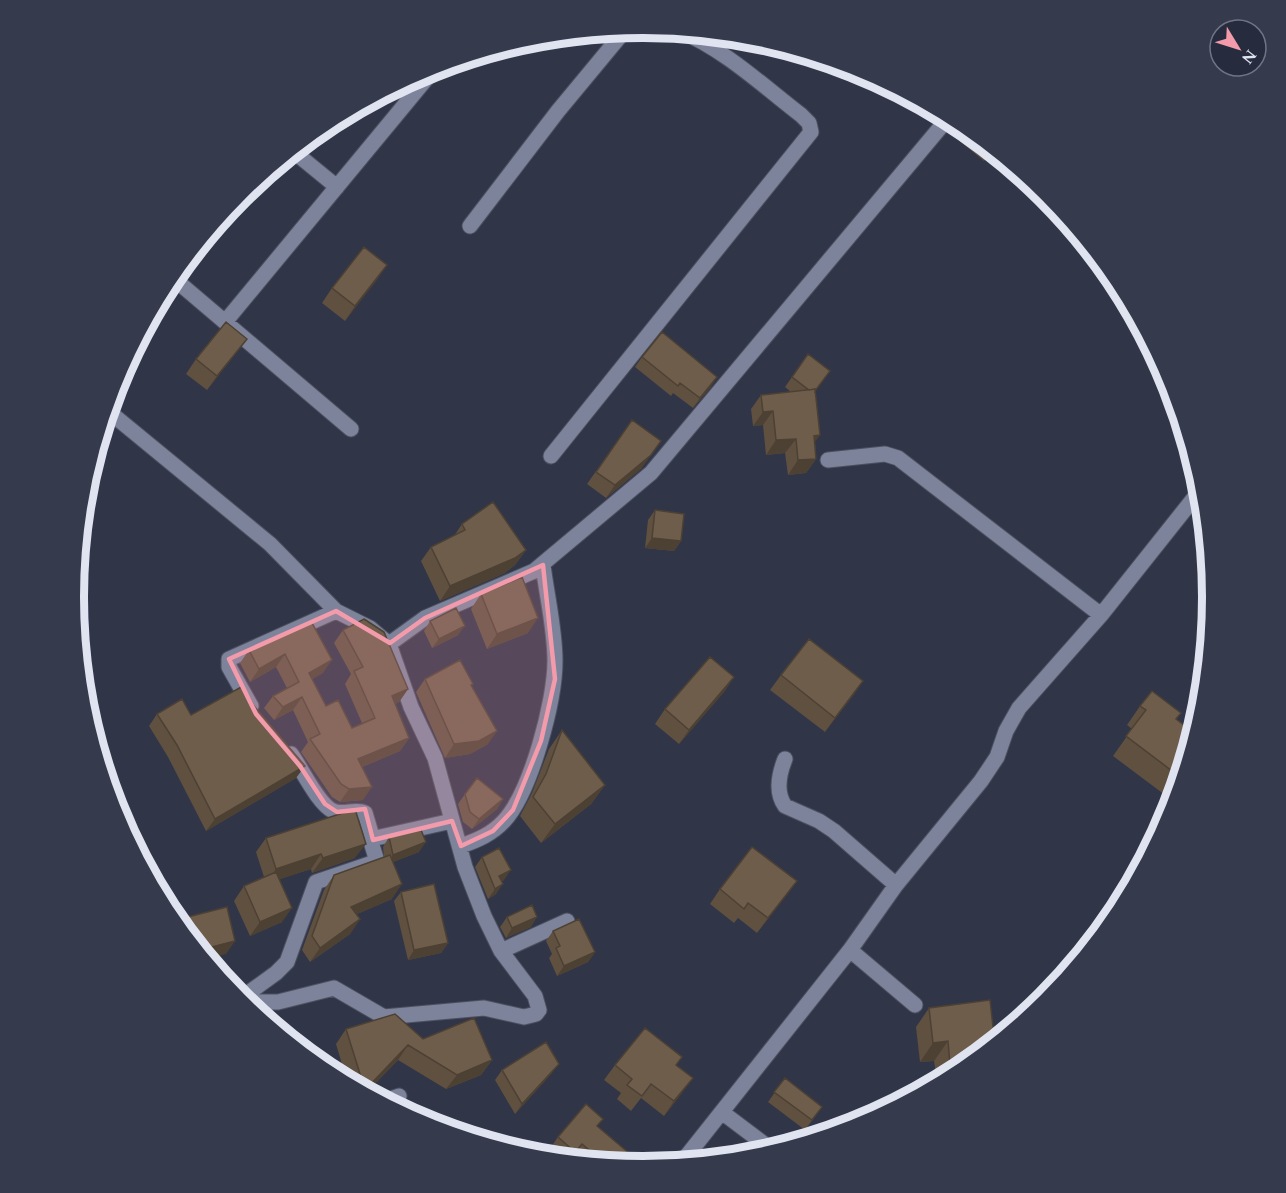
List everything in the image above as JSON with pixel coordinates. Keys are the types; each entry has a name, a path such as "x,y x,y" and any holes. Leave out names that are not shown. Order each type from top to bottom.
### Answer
{"street":[{"path":"470,226 558,111 618,39"},
{"path":"551,456 811,132 809,123 801,115 730,60 699,41"},
{"path":"225,322 423,83"},
{"path":"389,644 425,618 524,576 543,565 651,473 942,125"},
{"path":"299,156 337,187"},
{"path":"180,284 351,429"},
{"path":"114,416 270,544 336,611 370,628 389,644 411,707 435,758 465,867 480,906 501,951 535,996 539,1010 536,1014 518,1017 479,1008 384,1017 334,988 279,1002 258,1002"},
{"path":"828,460 885,454 898,458 1101,615"},
{"path":"689,1153 850,950 896,885 991,768 1019,708 1101,615 1193,499"},
{"path":"461,846 494,831 513,810 541,741 555,679 555,659 543,565"},
{"path":"261,720 229,667 229,659 336,611"},
{"path":"249,993 276,974 287,962 314,885 372,863 375,858 373,840 365,813 358,810 337,812 327,807 279,741"},
{"path":"785,759 779,781 782,801 786,806 834,831 896,885"},
{"path":"373,840 452,820"},
{"path":"501,951 567,921"},
{"path":"850,950 915,1005"},
{"path":"723,1113 762,1142"}],"highlighted area":[{"path":"543,565 555,679 541,741 513,810 493,831 461,846 452,821 373,840 365,809 337,812 325,804 300,766 256,714 229,659 336,611 390,643 425,618"}],"building":[{"path":"364,247 387,265 355,306 332,288"},
{"path":"226,322 247,339 217,376 196,359"},
{"path":"662,332 717,377 700,398 680,383 678,386 642,357"},
{"path":"808,354 830,371 815,391 815,389 809,390 792,377"},
{"path":"815,389 820,435 814,436 816,459 798,460 796,439 776,440 773,411 763,412 761,395"},
{"path":"632,420 661,441 651,455 615,485 596,472"},
{"path":"493,502 526,550 515,558 450,586 431,547 465,530 462,524"},
{"path":"655,510 684,514 681,541 652,538"},
{"path":"522,577 538,618 497,634 481,594"},
{"path":"456,608 465,626 439,639 430,621"},
{"path":"364,619 384,632 408,689 392,696 409,738 358,759 372,787 349,789 341,784 310,739 320,734 302,697 283,707 273,696 299,682 285,654 259,669 249,650 312,623 332,660 309,673 326,706 338,700 352,728 375,718 354,671 363,667 343,630"},
{"path":"809,639 863,681 835,718 781,675"},
{"path":"710,657 734,677 689,730 665,709"},
{"path":"460,660 497,731 479,741 454,744 425,679"},
{"path":"243,686 254,706 305,766 215,819 177,745 157,714 182,699 191,715"},
{"path":"1152,691 1181,713 1176,719 1186,727 1173,772 1126,736 1146,710 1140,706"},
{"path":"562,730 605,785 555,824 533,797 546,774"},
{"path":"477,778 503,799 479,819 470,812 465,794"},
{"path":"355,809 366,844 323,858 321,854 276,869 266,838"},
{"path":"421,830 426,842 393,855 389,837"},
{"path":"752,847 797,881 768,918 748,903 744,909 720,889"},
{"path":"499,848 511,870 499,876 503,884 495,889 482,857"},
{"path":"390,855 402,884 351,907 360,919 320,948 312,936 334,875"},
{"path":"276,872 292,908 260,922 244,886"},
{"path":"434,884 448,943 414,950 401,892"},
{"path":"532,905 537,917 512,928 507,917"},
{"path":"227,907 235,941 209,948 186,918"},
{"path":"579,919 595,952 564,966 556,948 560,946 553,931"},
{"path":"990,1000 993,1027 999,1027 950,1064 948,1041 933,1043 929,1008"},
{"path":"395,1014 423,1039 474,1018 492,1060 457,1075 408,1045 370,1085 362,1080 346,1029"},
{"path":"645,1028 682,1057 676,1065 693,1078 674,1101 651,1084 642,1096 627,1085 632,1079 615,1065"},
{"path":"546,1042 559,1064 522,1104 502,1070"},
{"path":"785,1078 822,1107 812,1120 774,1092"},
{"path":"586,1104 603,1119 597,1126 630,1154 593,1153 582,1144 574,1151 558,1137"}]}
